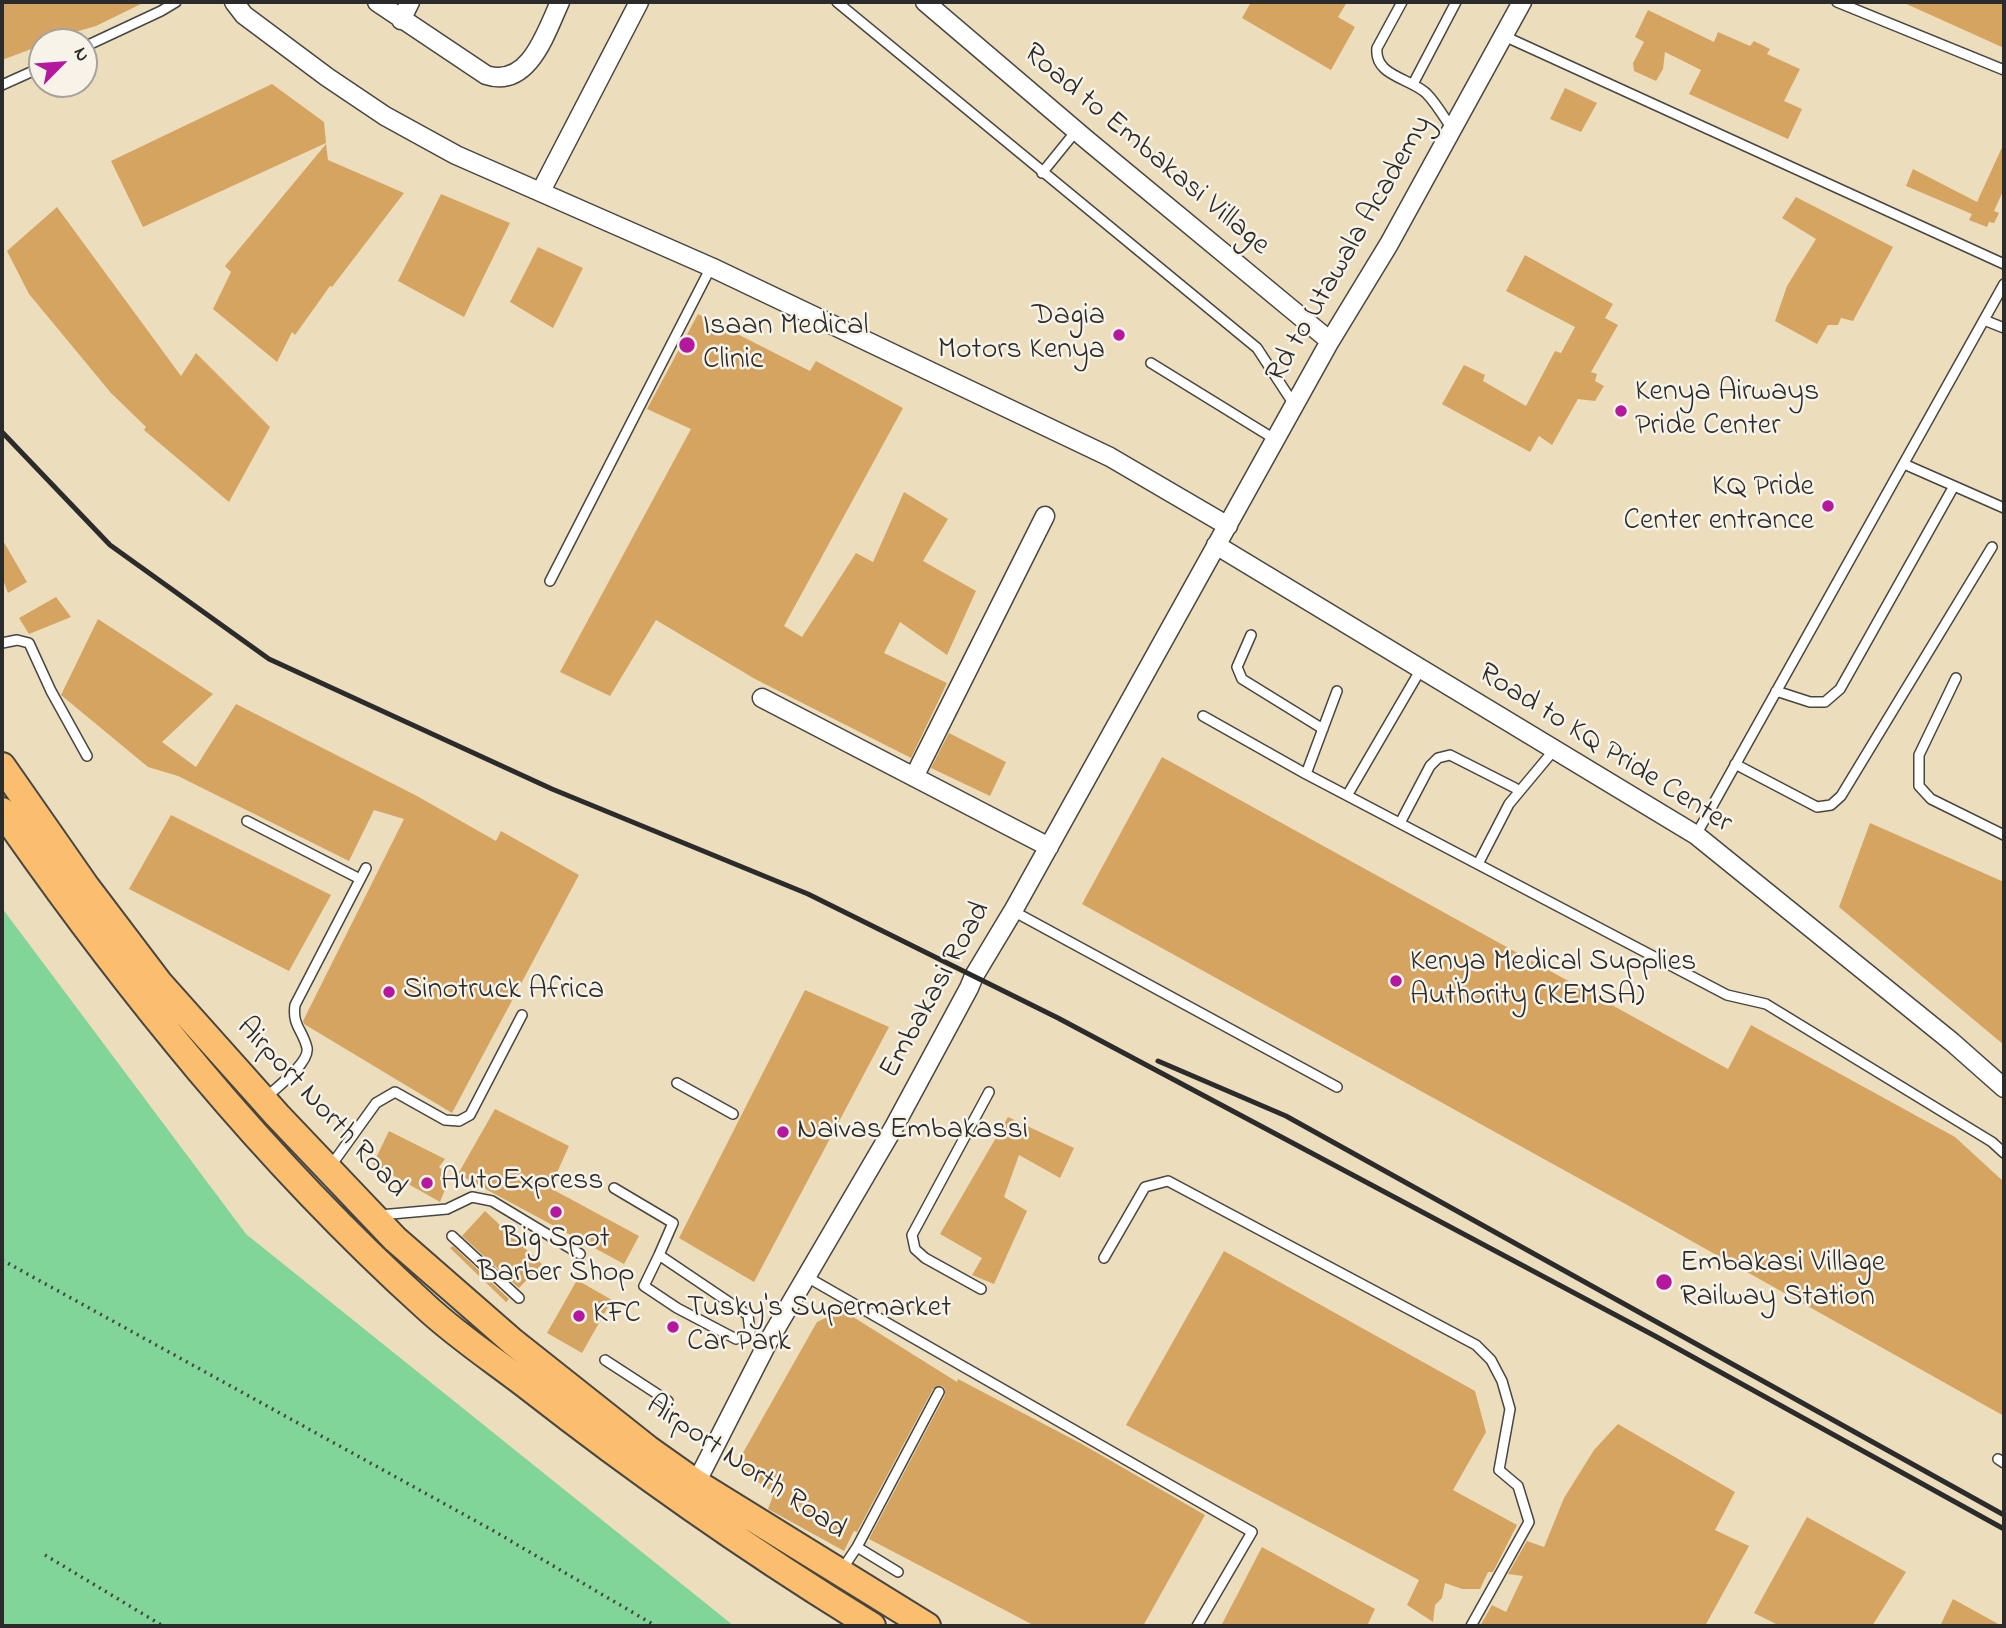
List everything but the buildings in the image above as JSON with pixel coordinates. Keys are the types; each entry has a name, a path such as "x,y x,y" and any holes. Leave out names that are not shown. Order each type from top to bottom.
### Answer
{"main road":[{"name":"Airport North Road","path":"2,766 85,885 160,984 263,1100 395,1239 513,1342 648,1449 696,1483 927,1626"},
{"name":"Airport North Road","path":"2,811 161,1026 289,1174 426,1308 675,1498 872,1626"}],"street":[{"path":"234,2 244,15 269,34 385,116 456,155 710,267 1110,457 1228,526"},
{"path":"377,2 486,75 497,79 518,73 536,52 560,2"},
{"path":"401,20 410,2"},
{"path":"541,191 639,2"},
{"name":"Road to Embakasi Village","path":"925,2 1076,131 1331,341"},
{"name":"Rd to Utawala Academy","path":"1228,526 1331,341 1389,244 1522,2"},
{"path":"914,777 1045,516"},
{"name":"Embakasi Road","path":"696,1483 768,1342 894,1127 974,976 1228,526"},
{"name":"Road to KQ Pride Center","path":"1216,545 1696,835 1952,1042 2004,1088"},
{"path":"762,698 1049,847"}],"lane":[{"path":"98,40 176,2"},
{"path":"836,2 1257,348 1295,406"},
{"path":"1402,2 1377,48 1377,55 1385,70 1413,84 1435,104 1452,129"},
{"path":"1413,84 1456,2"},
{"path":"1837,2 2004,70"},
{"path":"1504,36 2004,264"},
{"path":"2,85 28,73"},
{"path":"1042,173 1076,131"},
{"path":"550,581 710,267"},
{"path":"1696,835 2004,284"},
{"path":"1984,320 2004,328"},
{"path":"1152,363 1276,440"},
{"path":"1903,464 2004,508"},
{"path":"1776,691 1810,702 1825,702 1840,689 1954,486"},
{"path":"1735,764 1817,807 1831,805 1841,796 1993,547"},
{"path":"1251,635 1237,667 1242,679 1323,729"},
{"path":"2,643 17,640 29,643 51,691 87,756"},
{"path":"1348,794 1421,669"},
{"path":"1956,678 1919,755 1919,786 1931,799 2004,835"},
{"path":"1307,774 1337,691"},
{"path":"1203,716 1307,774 1727,995 1766,1004 1992,1142 2004,1153"},
{"path":"1478,864 1509,804 1554,750"},
{"path":"1400,823 1430,766 1438,758 1450,755 1516,788"},
{"path":"247,821 360,879"},
{"path":"263,1100 295,1071 307,1056 307,1048 293,1018 295,1005 366,867"},
{"path":"1013,911 1337,1087"},
{"path":"328,1168 384,1096 395,1092 446,1120 459,1121 470,1115 522,1015"},
{"path":"677,1083 733,1114"},
{"path":"981,1289 925,1258 915,1249 912,1235 989,1092"},
{"path":"1104,1258 1145,1187 1168,1181 1476,1345 1492,1360 1502,1381 1510,1409 1499,1470 1518,1486 1529,1522 1471,1626"},
{"path":"614,1188 673,1223 644,1286 677,1308 736,1339 750,1332"},
{"path":"373,1216 447,1209 472,1197 492,1201 580,1254"},
{"path":"452,1236 519,1298"},
{"path":"659,1255 748,1315 750,1332"},
{"path":"807,1277 1252,1532 1197,1626"},
{"path":"750,1332 768,1342"},
{"path":"605,1360 668,1401"},
{"path":"840,1573 857,1547 939,1392"},
{"path":"857,1547 898,1572"}],"path":[{"path":"2,1260 492,1530 656,1626"},
{"path":"45,1555 163,1626"}],"green space":[{"path":"2,908 246,1234 734,1626 2,1626"}],"railway":[{"path":"2,432 110,545 269,659 552,789 808,894 1058,1018 1655,1336 2004,1529"},
{"path":"1158,1061 1286,1116 2004,1515"}],"place":[{"name":"Dagia Motors Kenya","path":"1119,335"},
{"name":"Isaan Medical Clinic","path":"687,345"},
{"name":"Kenya Airways Pride Center","path":"1621,411"},
{"name":"KQ Pride Center entrance","path":"1828,506"},
{"name":"Kenya Medical Supplies Authority (KEMSA)","path":"1396,981"},
{"name":"Sinotruck Africa","path":"389,992"},
{"name":"Naivas Embakassi","path":"783,1132"},
{"name":"AutoExpress","path":"427,1183"},
{"name":"Big Spot Barber Shop","path":"556,1212"},
{"name":"Embakasi Village Railway Station","path":"1664,1282"},
{"name":"KFC","path":"579,1316"},
{"name":"Tusky's Supermarket Car Park","path":"673,1327"}]}
